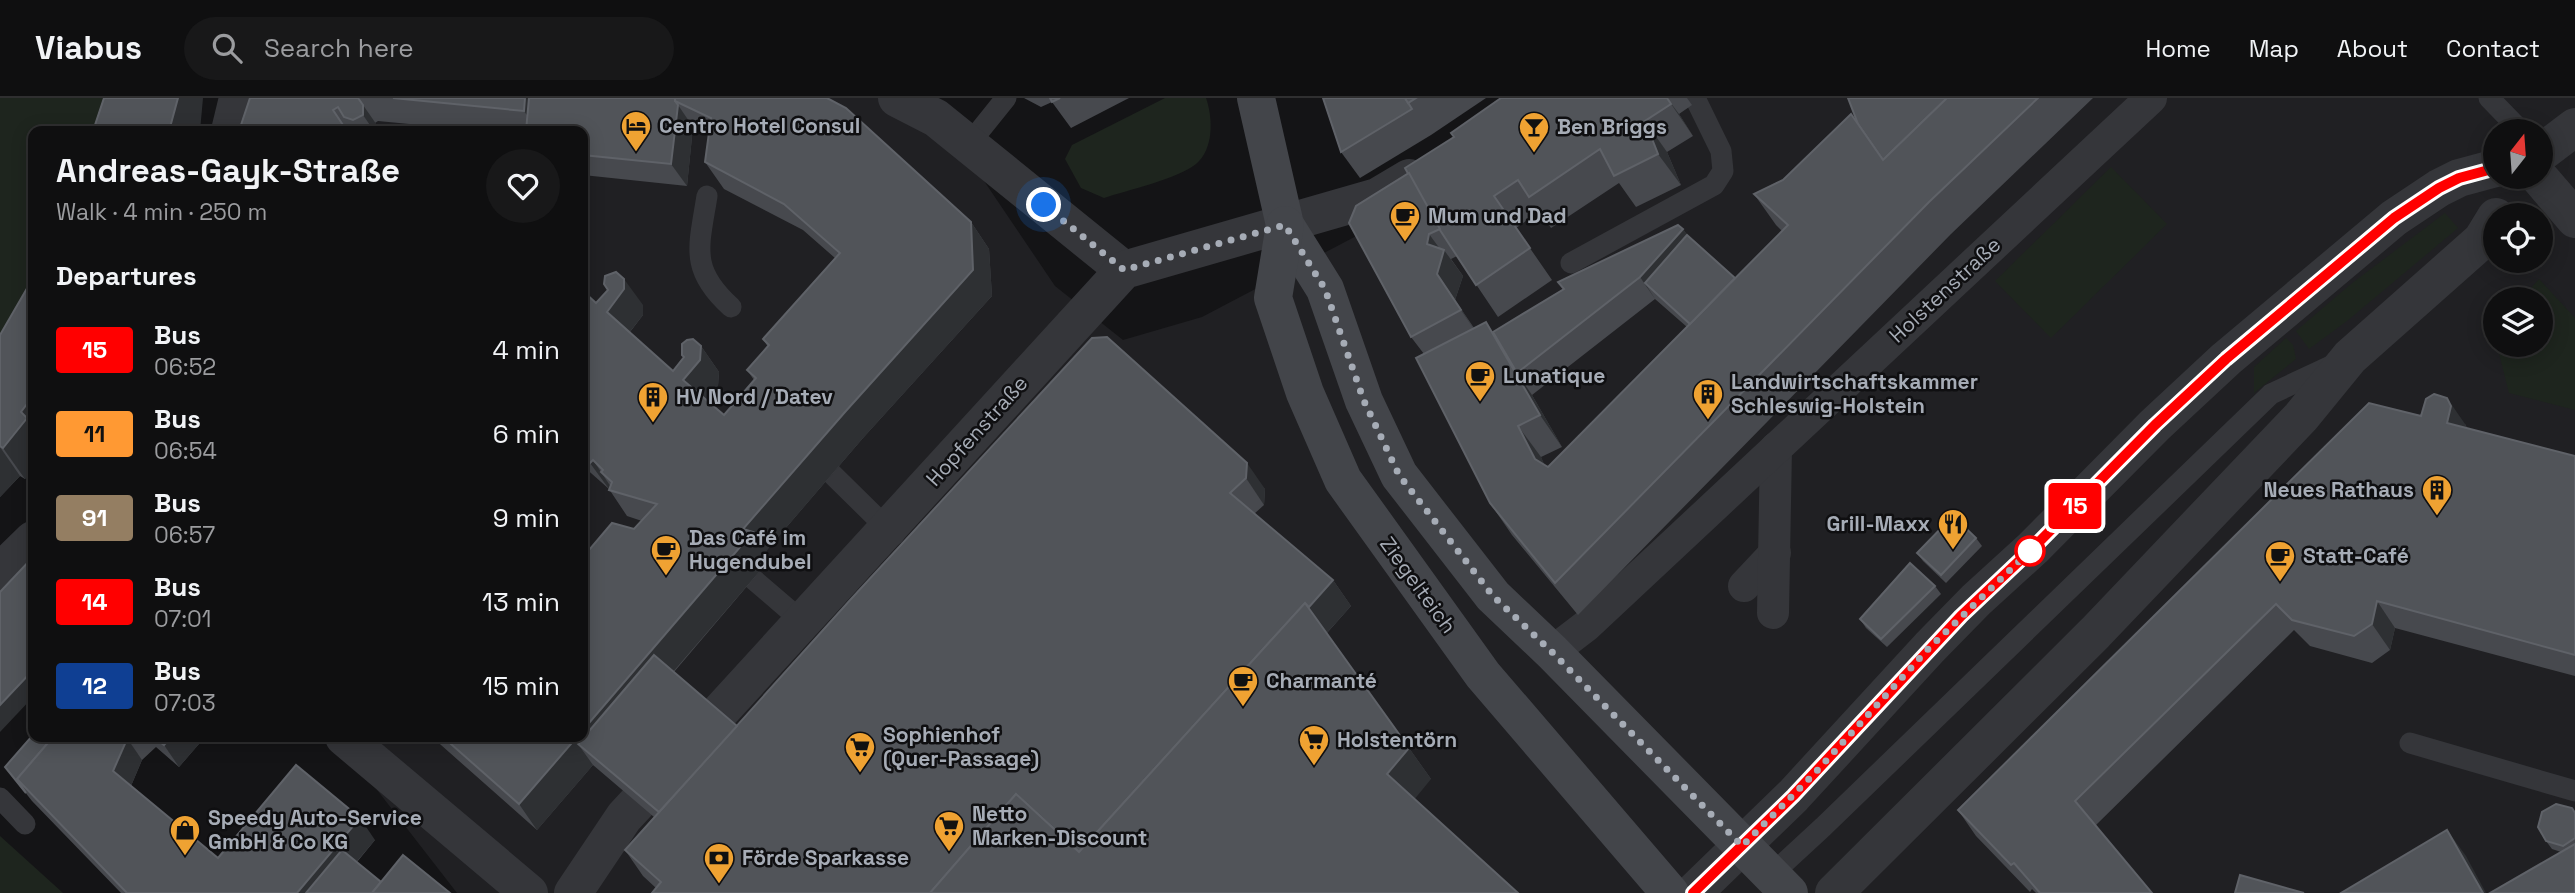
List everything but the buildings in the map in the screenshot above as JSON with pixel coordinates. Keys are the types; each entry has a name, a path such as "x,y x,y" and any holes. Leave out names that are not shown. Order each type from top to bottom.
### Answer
{"main road":[{"name":"Ziegelteich","path":"1256,98 1285,225 1325,289 1364,401 1399,475 1493,596 1552,652 1742,846 1774,887"},
{"name":"Ziegelteich","path":"1285,225 1273,298 1305,393 1343,480 1483,675 1670,893"}],"street":[{"path":"231,126 238,98"},
{"path":"897,98 936,118 1124,270 1377,197 1435,162"},
{"name":"Holstenstraße","path":"1552,652 1586,626 2151,98"},
{"path":"2553,143 2575,127"},
{"path":"1693,893 1793,796 1967,609 2226,359 2394,218 2439,188 2459,178 2483,172"},
{"path":"2549,189 2575,219"},
{"path":"1833,893 2095,633 2301,417 2350,358 2483,238"},
{"name":"Hopfenstraße","path":"716,716 803,622 897,538 1124,270"},
{"path":"1773,613 1776,448"},
{"path":"0,572 28,545"},
{"path":"1744,586 1774,553"},
{"path":"350,742 529,893"},
{"path":"573,893 624,817 637,803"}],"lane":[{"path":"969,144 1006,98"},
{"path":"1571,263 1714,185 1723,171 1721,151 1695,98"},
{"path":"2489,98 2509,119"},
{"path":"707,196 699,245 702,271 713,291 731,307"},
{"path":"1774,887 1824,827 2271,394 2350,358"},
{"path":"832,474 897,538"},
{"path":"753,579 803,622"},
{"path":"2410,743 2575,791"},
{"path":"0,798 24,824"}],"shaded area":[{"path":"0,98 112,98 104,126 28,126 28,320 0,358"},
{"path":"238,98 928,98 1055,286 1123,340 1202,317 1364,232 1543,98 2575,98 2575,893 457,893 340,742 588,742 588,126 231,126"},
{"path":"1165,98 1206,98 1210,133 1202,158 1188,169 1165,179 1104,198 1081,188 1065,159 1072,145"},
{"path":"2111,167 2167,224 2051,338 1995,281"},
{"path":"2445,213 2458,228 2347,321 2309,349 2296,331 2351,284"},
{"path":"2539,279 2546,287 2532,287"},
{"path":"2553,294 2575,318 2575,410 2509,393 2500,357 2553,357"},
{"path":"2286,338 2293,345 2296,359 2254,393 2254,367"},
{"path":"0,836 63,893 0,893"}],"bus line":[{"name":"15","path":"1693,893 1793,796 1976,600 2033,548 2155,425 2226,359 2394,218 2439,188 2483,170"}],"place":[{"name":"Centro Hotel Consul","path":"636,153"},
{"name":"Ben Briggs","path":"1534,154"},
{"name":"Mum und Dad","path":"1405,243"},
{"name":"Lunatique","path":"1480,403"},
{"name":"Landwirtschaftskammer Schleswig-Holstein","path":"1708,421"},
{"name":"HV Nord / Datev","path":"653,424"},
{"name":"Neues Rathaus","path":"2437,517"},
{"name":"Grill-Maxx","path":"1953,551"},
{"name":"Das Café im Hugendubel","path":"666,577"},
{"name":"Statt-Café","path":"2280,583"},
{"name":"Charmanté","path":"1243,708"},
{"name":"Holstentörn","path":"1314,767"},
{"name":"Sophienhof (Quer-Passage)","path":"860,774"},
{"name":"Netto Marken-Discount","path":"949,853"},
{"name":"Speedy Auto-Service GmbH & Co KG","path":"185,857"},
{"name":"Förde Sparkasse","path":"719,885"}],"route":[{"path":"1044,205 1124,270 1285,225 1325,289 1364,401 1399,475 1493,596 1552,652 1742,846 1813,775 1930,647 2033,548 2030,551"}]}
